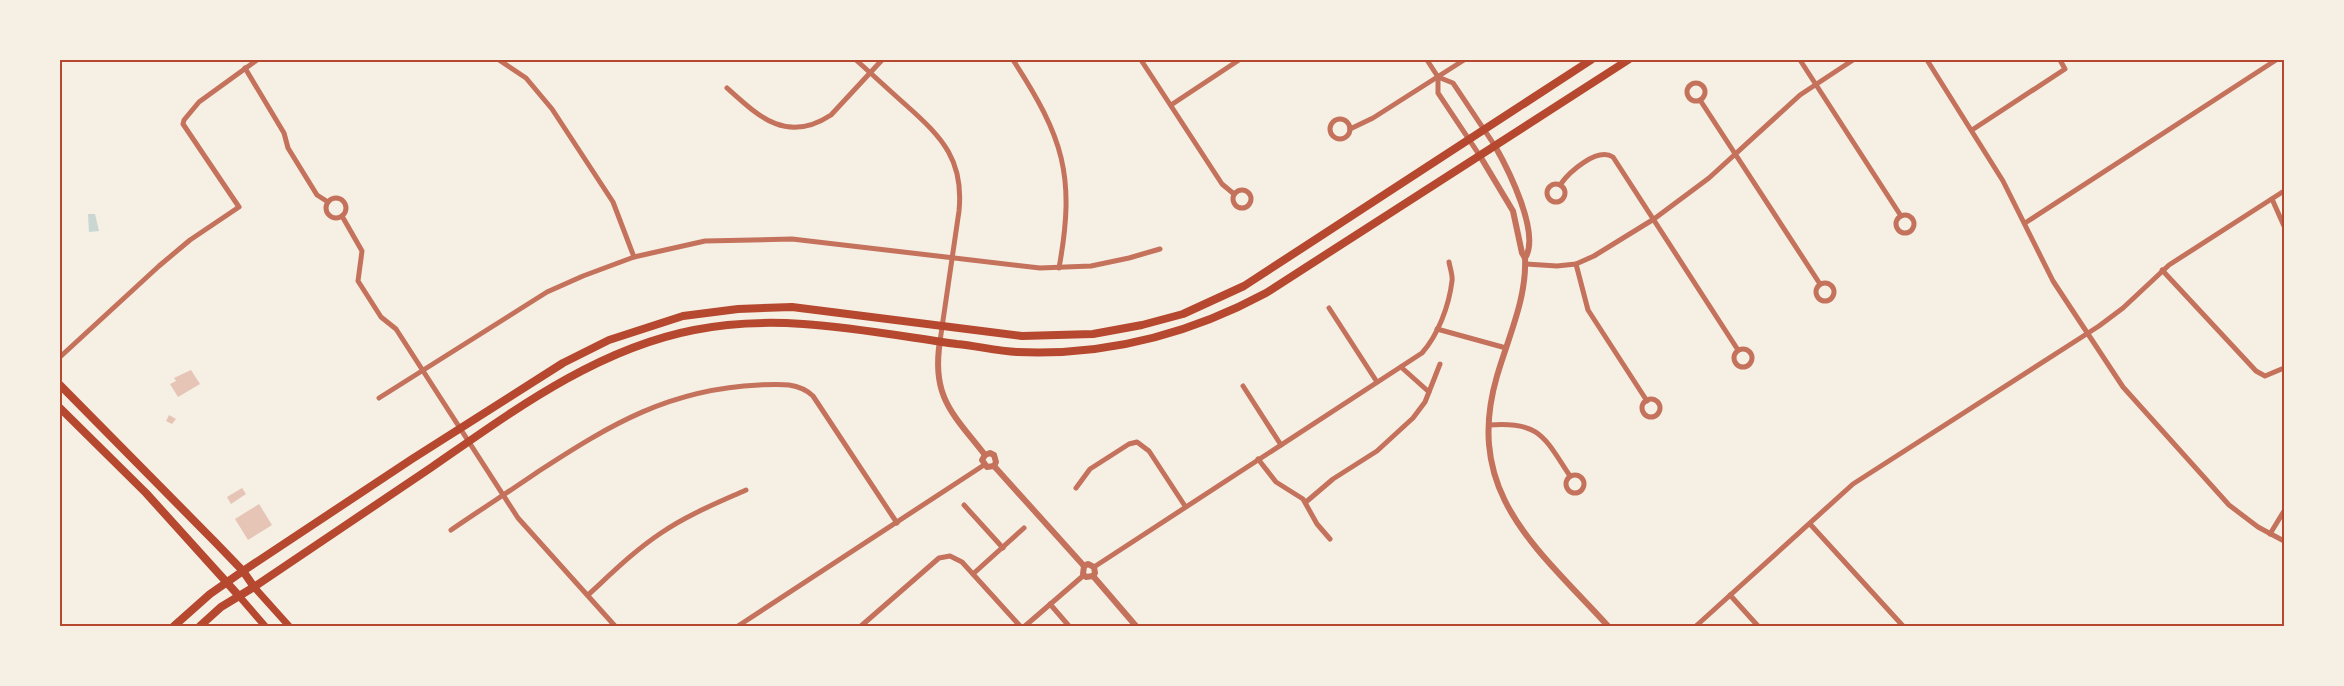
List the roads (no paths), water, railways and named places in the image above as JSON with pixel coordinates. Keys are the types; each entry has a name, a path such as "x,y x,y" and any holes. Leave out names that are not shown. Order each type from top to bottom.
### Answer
{"main road":[{"path":"174,626 243,571 537,379 586,351 640,329 683,316 738,309 792,307 1022,336 1093,334 1142,326 1183,314 1244,286 1592,60"},
{"path":"200,626 221,607 254,587 468,442 601,360 642,343 696,329 749,322 795,322 1015,352 1068,352 1134,344 1196,326 1266,294 1628,60"},
{"path":"60,385 243,571 254,587 288,626"},
{"path":"60,408 121,467 265,626"}],"street":[{"path":"60,357 184,245 239,208 184,124 184,120 199,102 257,60"},
{"path":"499,60 526,78 552,108 613,202 634,257"},
{"path":"856,60 931,128 952,158 960,182 937,368 941,392 948,408 985,455"},
{"path":"727,88 764,119 778,125 802,128 822,122 831,116 882,60"},
{"path":"1013,60 1049,120 1060,153 1066,192 1066,213 1058,268"},
{"path":"1141,60 1222,184 1234,194"},
{"path":"1171,105 1239,60"},
{"path":"1427,60 1438,77 1438,93 1480,156 1513,211 1525,261"},
{"path":"1350,129 1346,121 1339,119 1331,124 1330,130 1335,138 1341,139 1347,136 1350,129 1373,118 1464,60"},
{"path":"1800,60 1901,216"},
{"path":"1525,261 1557,266 1576,264 1594,256 1654,219 1693,192 1784,109 1815,84 1853,60"},
{"path":"1926,60 2003,181 2053,280 2123,387 2229,505 2249,522 2284,541"},
{"path":"1972,130 2065,69 2060,60"},
{"path":"2025,223 2276,60"},
{"path":"244,68 284,133 288,148 317,195 328,202"},
{"path":"1438,77 1453,83 1495,146 1511,176 1522,203 1529,243 1529,253 1525,261 1520,298 1494,384 1489,425 1493,469 1497,486 1512,516 1553,567 1608,626"},
{"path":"1700,100 1820,284"},
{"path":"1560,185 1570,172 1597,155 1607,154 1615,160 1738,350"},
{"path":"1696,626 1853,484 2088,333 2123,308 2162,270 2284,191"},
{"path":"336,198 343,200 346,208 342,216 335,218 329,215 326,208 328,202 336,198"},
{"path":"2272,199 2284,226"},
{"path":"342,216 362,251 358,281 381,317 396,328 459,429 518,518 615,626"},
{"path":"379,398 547,292 582,276 634,257 705,241 792,239 952,256 1010,265 1058,268 1099,264 1160,249"},
{"path":"1094,567 1422,353 1437,329 1452,280 1449,262"},
{"path":"1576,264 1588,310 1647,401"},
{"path":"2162,270 2256,372 2265,376 2284,368"},
{"path":"1329,308 1377,382"},
{"path":"1437,329 1506,348"},
{"path":"1306,502 1332,479 1390,440 1419,412 1440,364"},
{"path":"1401,368 1429,392"},
{"path":"451,530 586,440 616,423 650,408 706,391 749,386 786,385 802,388 813,396 897,523"},
{"path":"1242,386 1280,445"},
{"path":"1489,425 1514,424 1530,427 1548,444 1570,476"},
{"path":"1076,488 1090,469 1129,444 1137,442 1149,451 1185,506"},
{"path":"984,466 982,460 985,455 990,453 994,455 996,462 994,466"},
{"path":"1258,459 1276,482 1306,502 1317,524 1330,539"},
{"path":"738,626 984,466 994,466"},
{"path":"994,466 1084,566"},
{"path":"588,595 628,558 662,532 695,513 746,490"},
{"path":"964,505 1003,548"},
{"path":"2270,534 2284,511"},
{"path":"1810,524 1903,626"},
{"path":"974,574 1024,528"},
{"path":"865,625 939,558 954,557 974,574 1020,626"},
{"path":"1084,566 1090,565 1094,567"},
{"path":"1084,566 1082,570 1084,575"},
{"path":"1092,576 1095,573 1094,567"},
{"path":"1084,575 1092,576"},
{"path":"1025,626 1084,575"},
{"path":"1092,576 1136,626"},
{"path":"1730,596 1758,626"},
{"path":"1050,604 1069,626"}]}
